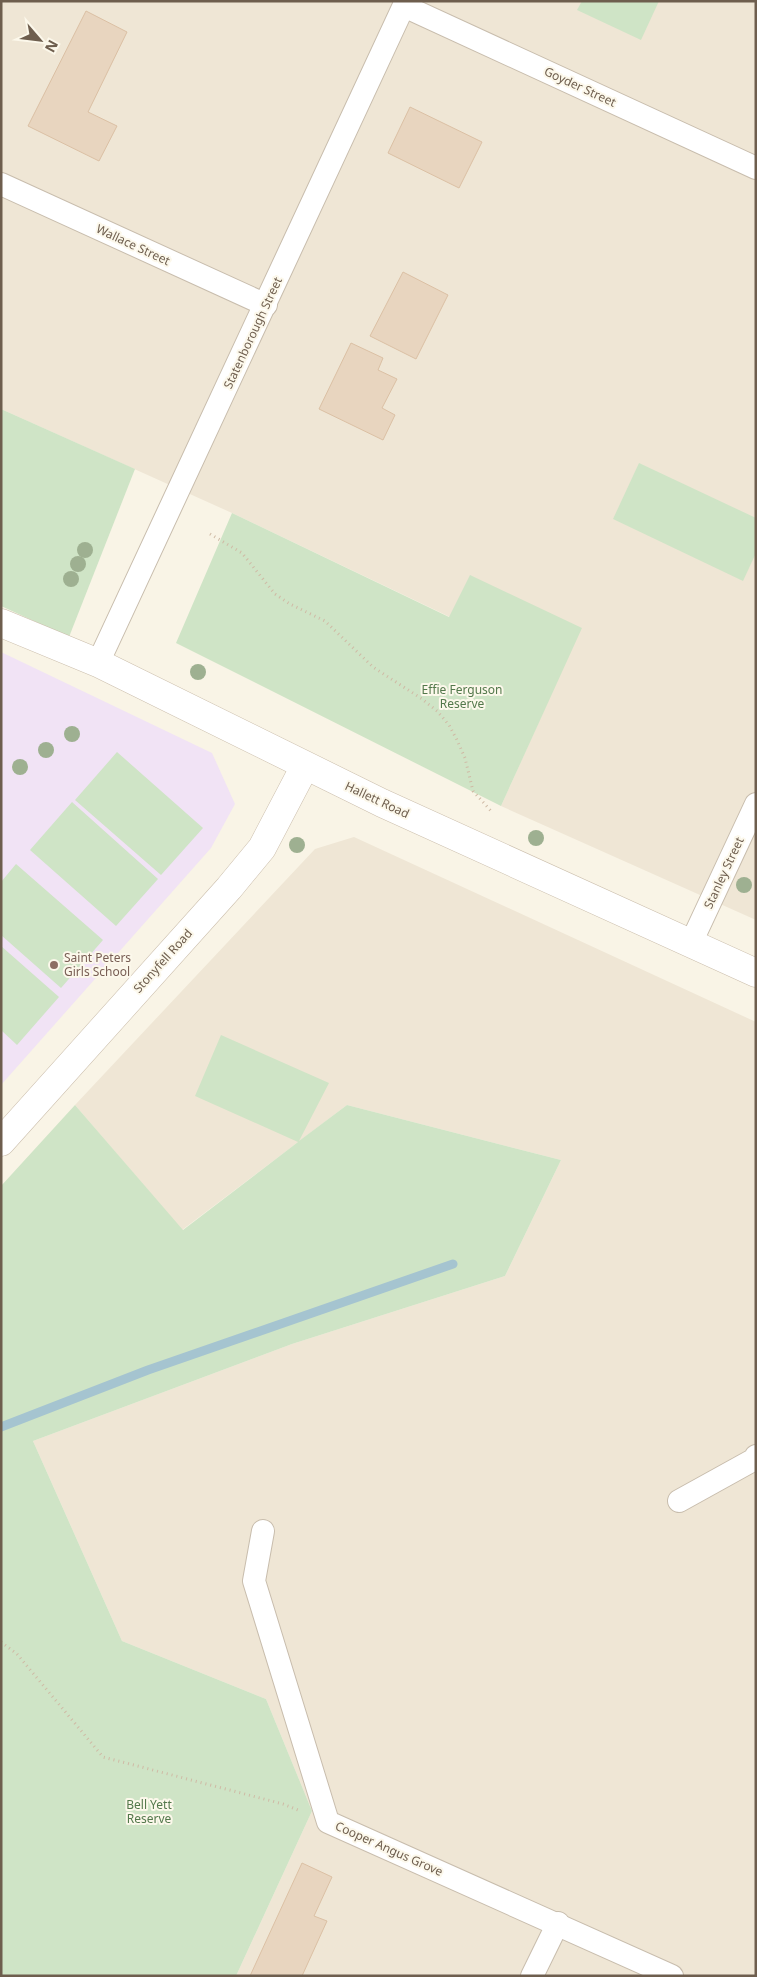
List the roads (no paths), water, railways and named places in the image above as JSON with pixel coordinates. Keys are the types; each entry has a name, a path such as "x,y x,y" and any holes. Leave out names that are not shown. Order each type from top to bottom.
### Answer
{"main road":[{"name":"Hallett Road","path":"1,623 98,664 305,766 756,973"},
{"name":"Stonyfell Road","path":"1,1142 229,888 262,848 305,766"}],"street":[{"name":"Goyder Street","path":"405,4 756,168"},
{"name":"Statenborough Street","path":"98,664 405,4"},
{"name":"Wallace Street","path":"1,184 266,305"},
{"name":"Stanley Street","path":"690,943 756,804"},
{"path":"679,1501 756,1456"},
{"name":"Cooper Angus Grove","path":"263,1531 254,1581 328,1822 672,1976"},
{"path":"532,1976 558,1924"}],"waterway":[{"path":"1,1427 148,1370 453,1264"}],"place":[{"name":"Saint Peters Girls School","path":"54,965"}],"park label":[{"name":"Effie Ferguson Reserve","path":"462,697"},
{"name":"Bell Yett Reserve","path":"149,1812"}]}
